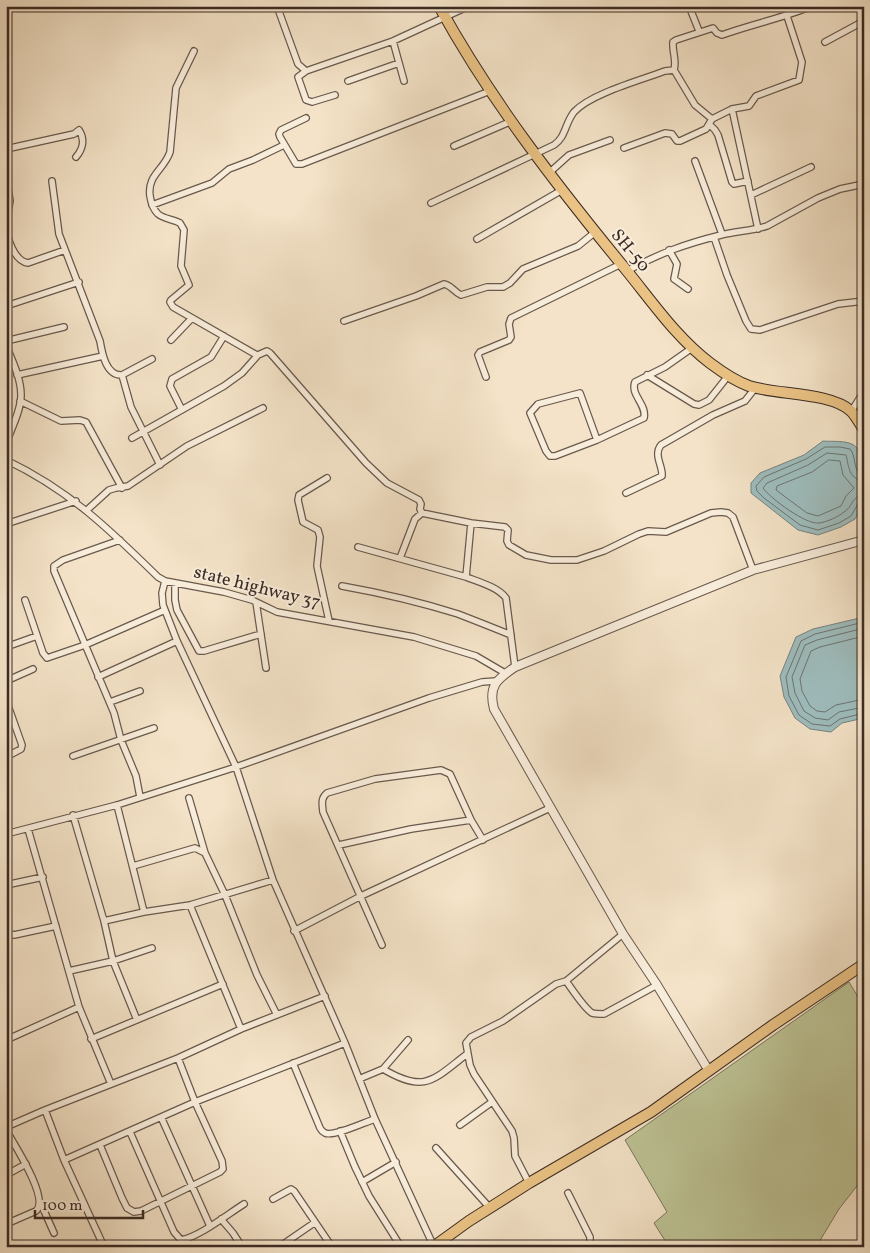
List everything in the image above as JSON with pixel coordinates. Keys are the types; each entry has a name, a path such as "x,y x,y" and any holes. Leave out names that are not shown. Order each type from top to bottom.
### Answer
{"highway":[{"name":"SH-50","path":"439,6 490,91 549,173 594,233 624,267 660,314 692,348 728,376 756,387 828,400 839,404 851,412 864,430"},
{"path":"434,1247 529,1183 651,1112 773,1025 864,964"}],"street":[{"path":"277,6 298,64 306,71"},
{"path":"335,95 308,102 298,77 306,71 393,41 469,6"},
{"path":"689,6 699,31"},
{"path":"748,181 734,184 732,182 718,135 711,122 695,105 674,70 676,61 673,42 699,31 713,28 717,33 722,34 787,16 812,6"},
{"path":"624,148 668,132 680,141 703,130 711,122 732,108 749,106 756,96 799,80 802,62 787,16"},
{"path":"825,42 864,21"},
{"path":"393,41 404,81"},
{"path":"194,51 176,88 170,152 167,160 150,182 152,205 158,214 180,223 184,230 181,266 190,284 170,302 173,307 258,355"},
{"path":"348,81 399,63"},
{"path":"432,203 559,142 573,113 599,95 665,71 674,70"},
{"path":"306,118 281,130 280,137 296,164 302,164 490,91"},
{"path":"732,108 758,229"},
{"path":"454,146 512,121"},
{"path":"6,149 74,134 79,130 83,137 83,143 76,157"},
{"path":"549,173 569,155 610,140"},
{"path":"152,205 212,184 229,169 284,145"},
{"path":"695,161 722,234"},
{"path":"751,195 810,167"},
{"path":"6,176 10,202 6,224 7,232 18,258 22,262 28,263 65,250"},
{"path":"52,181 59,234 79,282 100,341 103,356 112,373 117,376 122,375 152,359"},
{"path":"486,377 478,355 480,352 508,340 510,337 509,324 511,318 624,267 669,250 722,234 767,226 818,198 840,189 864,184"},
{"path":"477,239 562,190"},
{"path":"344,321 416,296 444,284 461,294 487,287 503,287 510,283 523,269 578,246 594,233"},
{"path":"714,237 727,275 751,329 760,330 838,304 864,301"},
{"path":"669,250 677,264 674,279 688,289"},
{"path":"6,306 79,282"},
{"path":"171,340 192,318"},
{"path":"6,341 64,327"},
{"path":"182,410 170,386 170,382 172,379 211,357 224,336"},
{"path":"6,345 17,375 21,393 6,444"},
{"path":"597,440 580,393 538,404 530,413 546,451 550,456 555,456 597,440 644,418 644,408 633,385 638,379 665,367 692,348"},
{"path":"132,438 234,380 258,355 267,351 339,430 366,463 387,483 419,500 422,512"},
{"path":"17,375 103,356"},
{"path":"122,375 142,432 160,465"},
{"path":"647,375 694,404 699,405 709,400 728,376"},
{"path":"626,493 662,476 657,454 661,446 713,415 745,402 756,387"},
{"path":"851,412 863,392"},
{"path":"20,401 61,421 80,420 86,422 122,488"},
{"path":"87,510 109,490 128,486 187,446 264,408"},
{"name":"state highway 37","path":"6,460 45,480 76,501 158,577 165,581 224,592 256,602 277,612 414,638 465,652 505,673"},
{"path":"327,478 299,495 298,500 303,522 318,530 320,537 317,566 328,621"},
{"path":"6,524 76,501"},
{"path":"422,512 471,524 505,527 508,530 507,541 509,545 526,555 552,560 577,560 604,551 638,534 666,532 711,514 721,512 733,517 753,570"},
{"path":"400,558 415,519 422,512"},
{"path":"466,577 471,524"},
{"path":"120,540 63,560 54,566 54,572 110,702 121,740 136,776 140,797"},
{"path":"710,1071 623,934 550,808 494,709 492,690 496,681 515,667 753,570 864,540"},
{"path":"358,547 466,577 503,594 508,606 515,667"},
{"path":"165,581 162,598 165,610 177,641 236,767 273,880 294,931 325,996 375,1119 434,1247"},
{"path":"175,584 174,600 199,651 204,652 261,634"},
{"path":"342,586 376,592 458,614 512,636"},
{"path":"25,600 47,658 85,645 165,610"},
{"path":"256,602 266,668"},
{"path":"6,647 38,636"},
{"path":"98,677 177,641"},
{"path":"6,680 33,669"},
{"path":"6,834 117,805 236,767 429,698 482,682 496,681"},
{"path":"110,702 140,691"},
{"path":"6,700 22,744 21,749 6,758"},
{"path":"73,756 154,728"},
{"path":"382,945 323,812 323,796 327,792 376,779 441,770 450,774 471,820 483,840"},
{"path":"188,798 205,853 225,895 257,976 277,1015"},
{"path":"117,805 144,912"},
{"path":"294,931 361,896 550,808"},
{"path":"73,816 104,921 113,961 137,1020"},
{"path":"339,845 411,829 471,820"},
{"path":"28,828 79,1006 91,1040 111,1084"},
{"path":"133,866 196,848 205,853"},
{"path":"6,885 43,878"},
{"path":"104,921 144,912 190,905 273,880"},
{"path":"190,905 241,1029"},
{"path":"6,928 10,934 14,935 56,926"},
{"path":"529,1183 515,1156 512,1131 474,1074 467,1054 466,1043 471,1038 503,1021 556,984 566,981 623,934"},
{"path":"69,971 113,961 152,948"},
{"path":"566,981 592,1013 599,1014 604,1014 657,985"},
{"path":"91,1040 223,984"},
{"path":"54,1233 26,1164 6,1129 44,1110 178,1058 241,1029 325,996"},
{"path":"6,1040 79,1006"},
{"path":"359,1079 383,1069 408,1040"},
{"path":"64,1160 195,1102 345,1043"},
{"path":"383,1069 396,1077 420,1083 429,1081 447,1070 467,1054"},
{"path":"100,1145 127,1208 134,1212 141,1211 220,1172 224,1166 195,1102 178,1058"},
{"path":"293,1063 320,1128 328,1134 375,1119"},
{"path":"460,1125 492,1102"},
{"path":"44,1110 64,1160 104,1247"},
{"path":"161,1117 210,1226"},
{"path":"340,1131 369,1196 401,1247"},
{"path":"130,1132 174,1232 181,1240 187,1239 210,1226 244,1204"},
{"path":"436,1148 490,1208"},
{"path":"362,1182 396,1162"},
{"path":"6,1175 26,1164"},
{"path":"273,1199 290,1189 294,1191 332,1247"},
{"path":"568,1193 590,1237 590,1247"},
{"path":"6,1211 8,1223 36,1211 41,1204"},
{"path":"221,1219 233,1232 242,1247"},
{"path":"279,1247 314,1223"}],"green space":[{"path":"849,982 864,1007 864,1177 839,1209 816,1247 669,1247 654,1223 667,1212 625,1140"}],"water":[{"path":"823,441 852,444 858,450 864,473 861,481 864,483 864,503 855,519 841,527 818,535 798,530 751,493 751,483 760,473 804,455"},
{"path":"864,617 864,718 842,723 831,732 810,729 795,718 784,697 780,676 796,637 813,629"}]}
